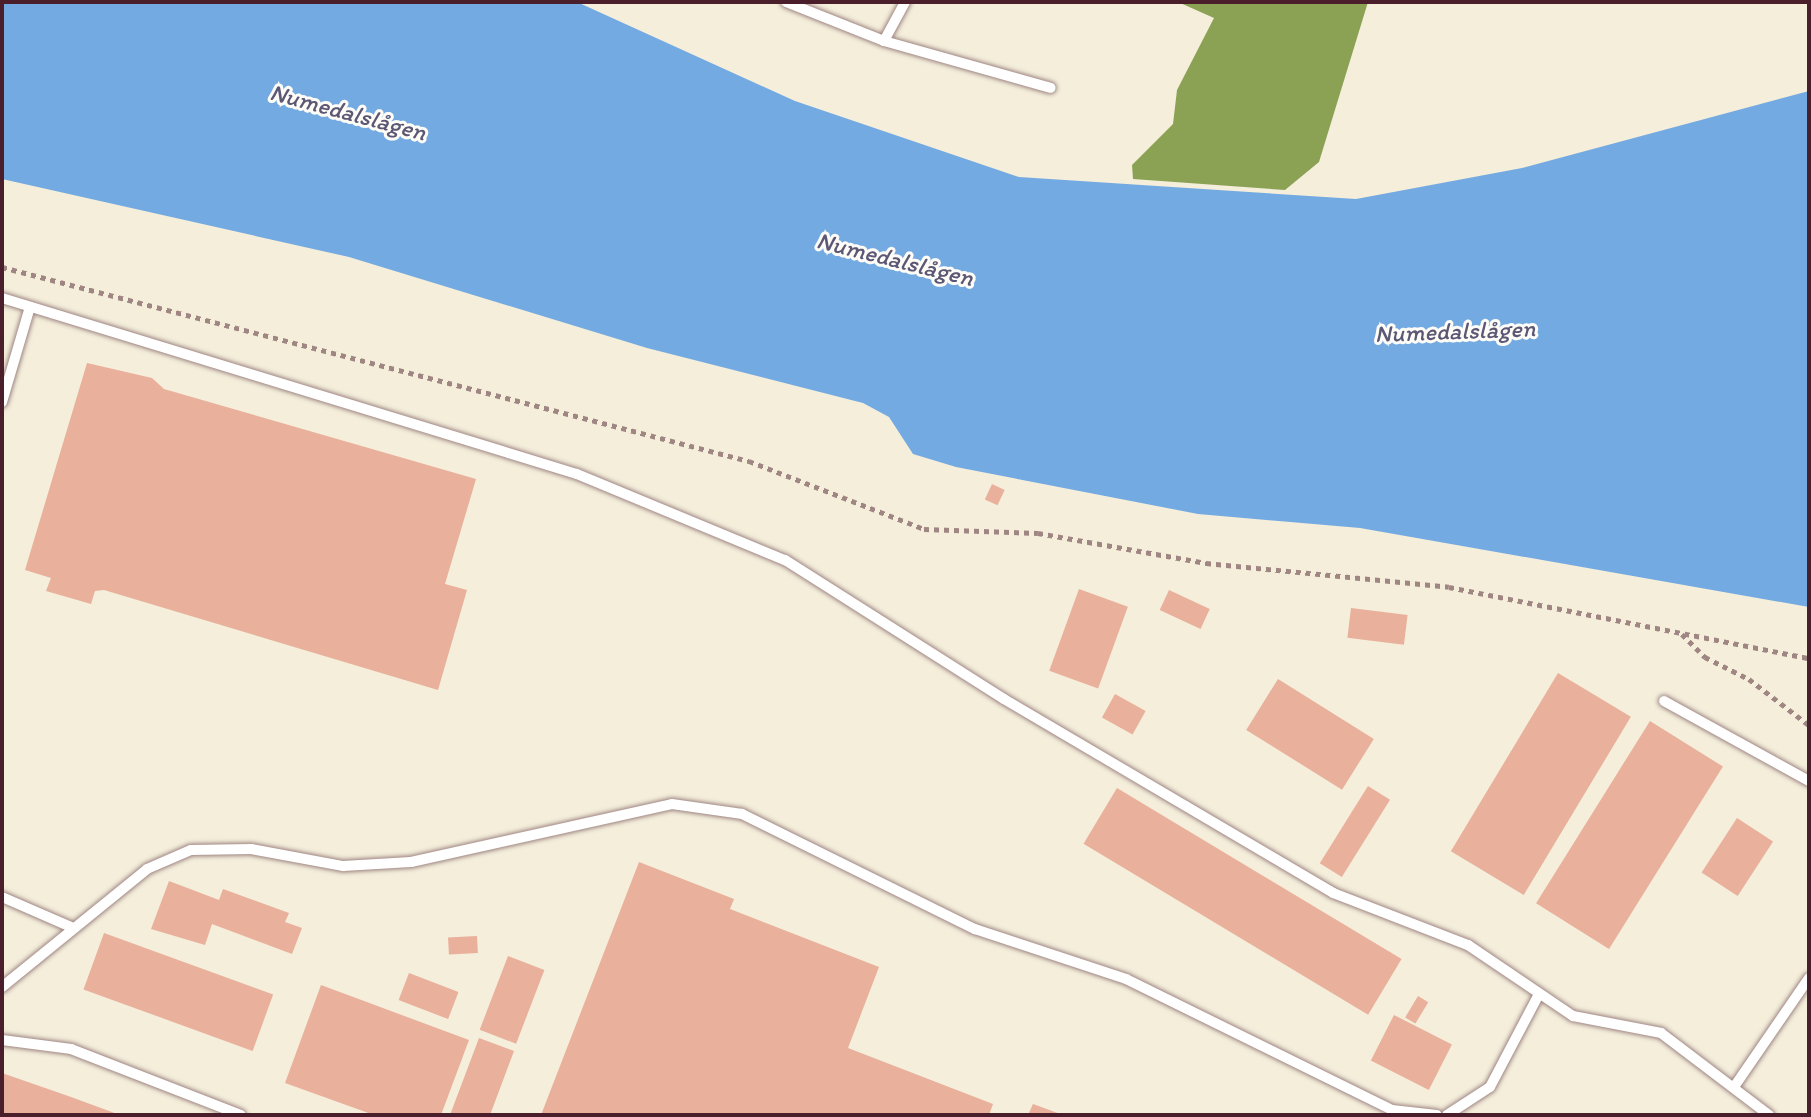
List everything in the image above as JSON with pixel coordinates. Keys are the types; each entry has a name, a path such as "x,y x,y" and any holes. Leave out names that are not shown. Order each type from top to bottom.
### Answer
{"lane":[{"path":"786,2 884,41 1051,88"},
{"path":"884,41 905,2"},
{"path":"2,298 577,474 785,560 1004,699 1333,893 1468,945 1537,998 1573,1016 1661,1033 1769,1115"},
{"path":"2,402 30,307"},
{"path":"1664,701 1809,779"},
{"path":"2,987 71,927 147,869 191,850 251,849 343,866 411,862 672,804 743,814 975,929 1126,979 1392,1110 1437,1115"},
{"path":"2,897 71,927"},
{"path":"1734,1087 1809,978"},
{"path":"1447,1115 1490,1087 1537,998"},
{"path":"2,1040 71,1049 241,1115"}],"path":[{"path":"2,267 749,461 924,529 1038,533 1206,563 1449,587 1809,658"},
{"path":"1681,634 1705,657 1749,679 1809,725"}],"green space":[{"path":"1178,2 1368,2 1319,162 1285,190 1133,179 1132,165 1173,124 1177,90 1214,18"}],"water":[{"name":"Numedalslågen","path":"2,2 577,2 795,101 1019,177 1356,199 1522,168 1809,91 1809,607 1360,528 1198,514 956,467 913,454 889,417 863,403 647,348 349,257 2,179"}],"building":[{"path":"87,363 152,378 164,389 476,479 445,584 467,590 438,690 104,590 95,591 91,604 46,591 51,578 25,570"},
{"path":"992,484 1005,490 998,505 985,499"},
{"path":"1079,589 1128,607 1098,689 1049,671"},
{"path":"1169,590 1210,609 1200,629 1160,610"},
{"path":"1351,608 1408,615 1404,645 1347,638"},
{"path":"1558,673 1631,717 1524,895 1451,851"},
{"path":"1278,679 1374,739 1342,790 1246,730"},
{"path":"1115,694 1146,711 1133,735 1102,718"},
{"path":"1650,721 1723,767 1609,949 1536,903"},
{"path":"1368,786 1390,800 1342,877 1320,863"},
{"path":"1117,788 1402,959 1368,1015 1084,844"},
{"path":"1737,818 1773,841 1738,896 1702,873"},
{"path":"639,862 734,899 730,909 879,967 848,1048 993,1104 989,1115 541,1115"},
{"path":"169,881 219,900 223,889 289,913 285,922 302,928 292,954 212,924 205,945 151,929"},
{"path":"104,933 273,995 253,1051 83,989"},
{"path":"477,936 478,953 449,954 448,938"},
{"path":"508,956 544,970 516,1044 480,1030"},
{"path":"409,973 458,992 448,1019 399,1000"},
{"path":"321,985 469,1040 441,1115 374,1115 285,1083"},
{"path":"1418,996 1428,1002 1415,1024 1405,1017"},
{"path":"1394,1015 1452,1045 1429,1090 1371,1060"},
{"path":"479,1038 514,1051 490,1115 450,1115"},
{"path":"2,1073 71,1097 120,1115 2,1115"},
{"path":"1033,1104 1063,1115 1028,1115"}]}
